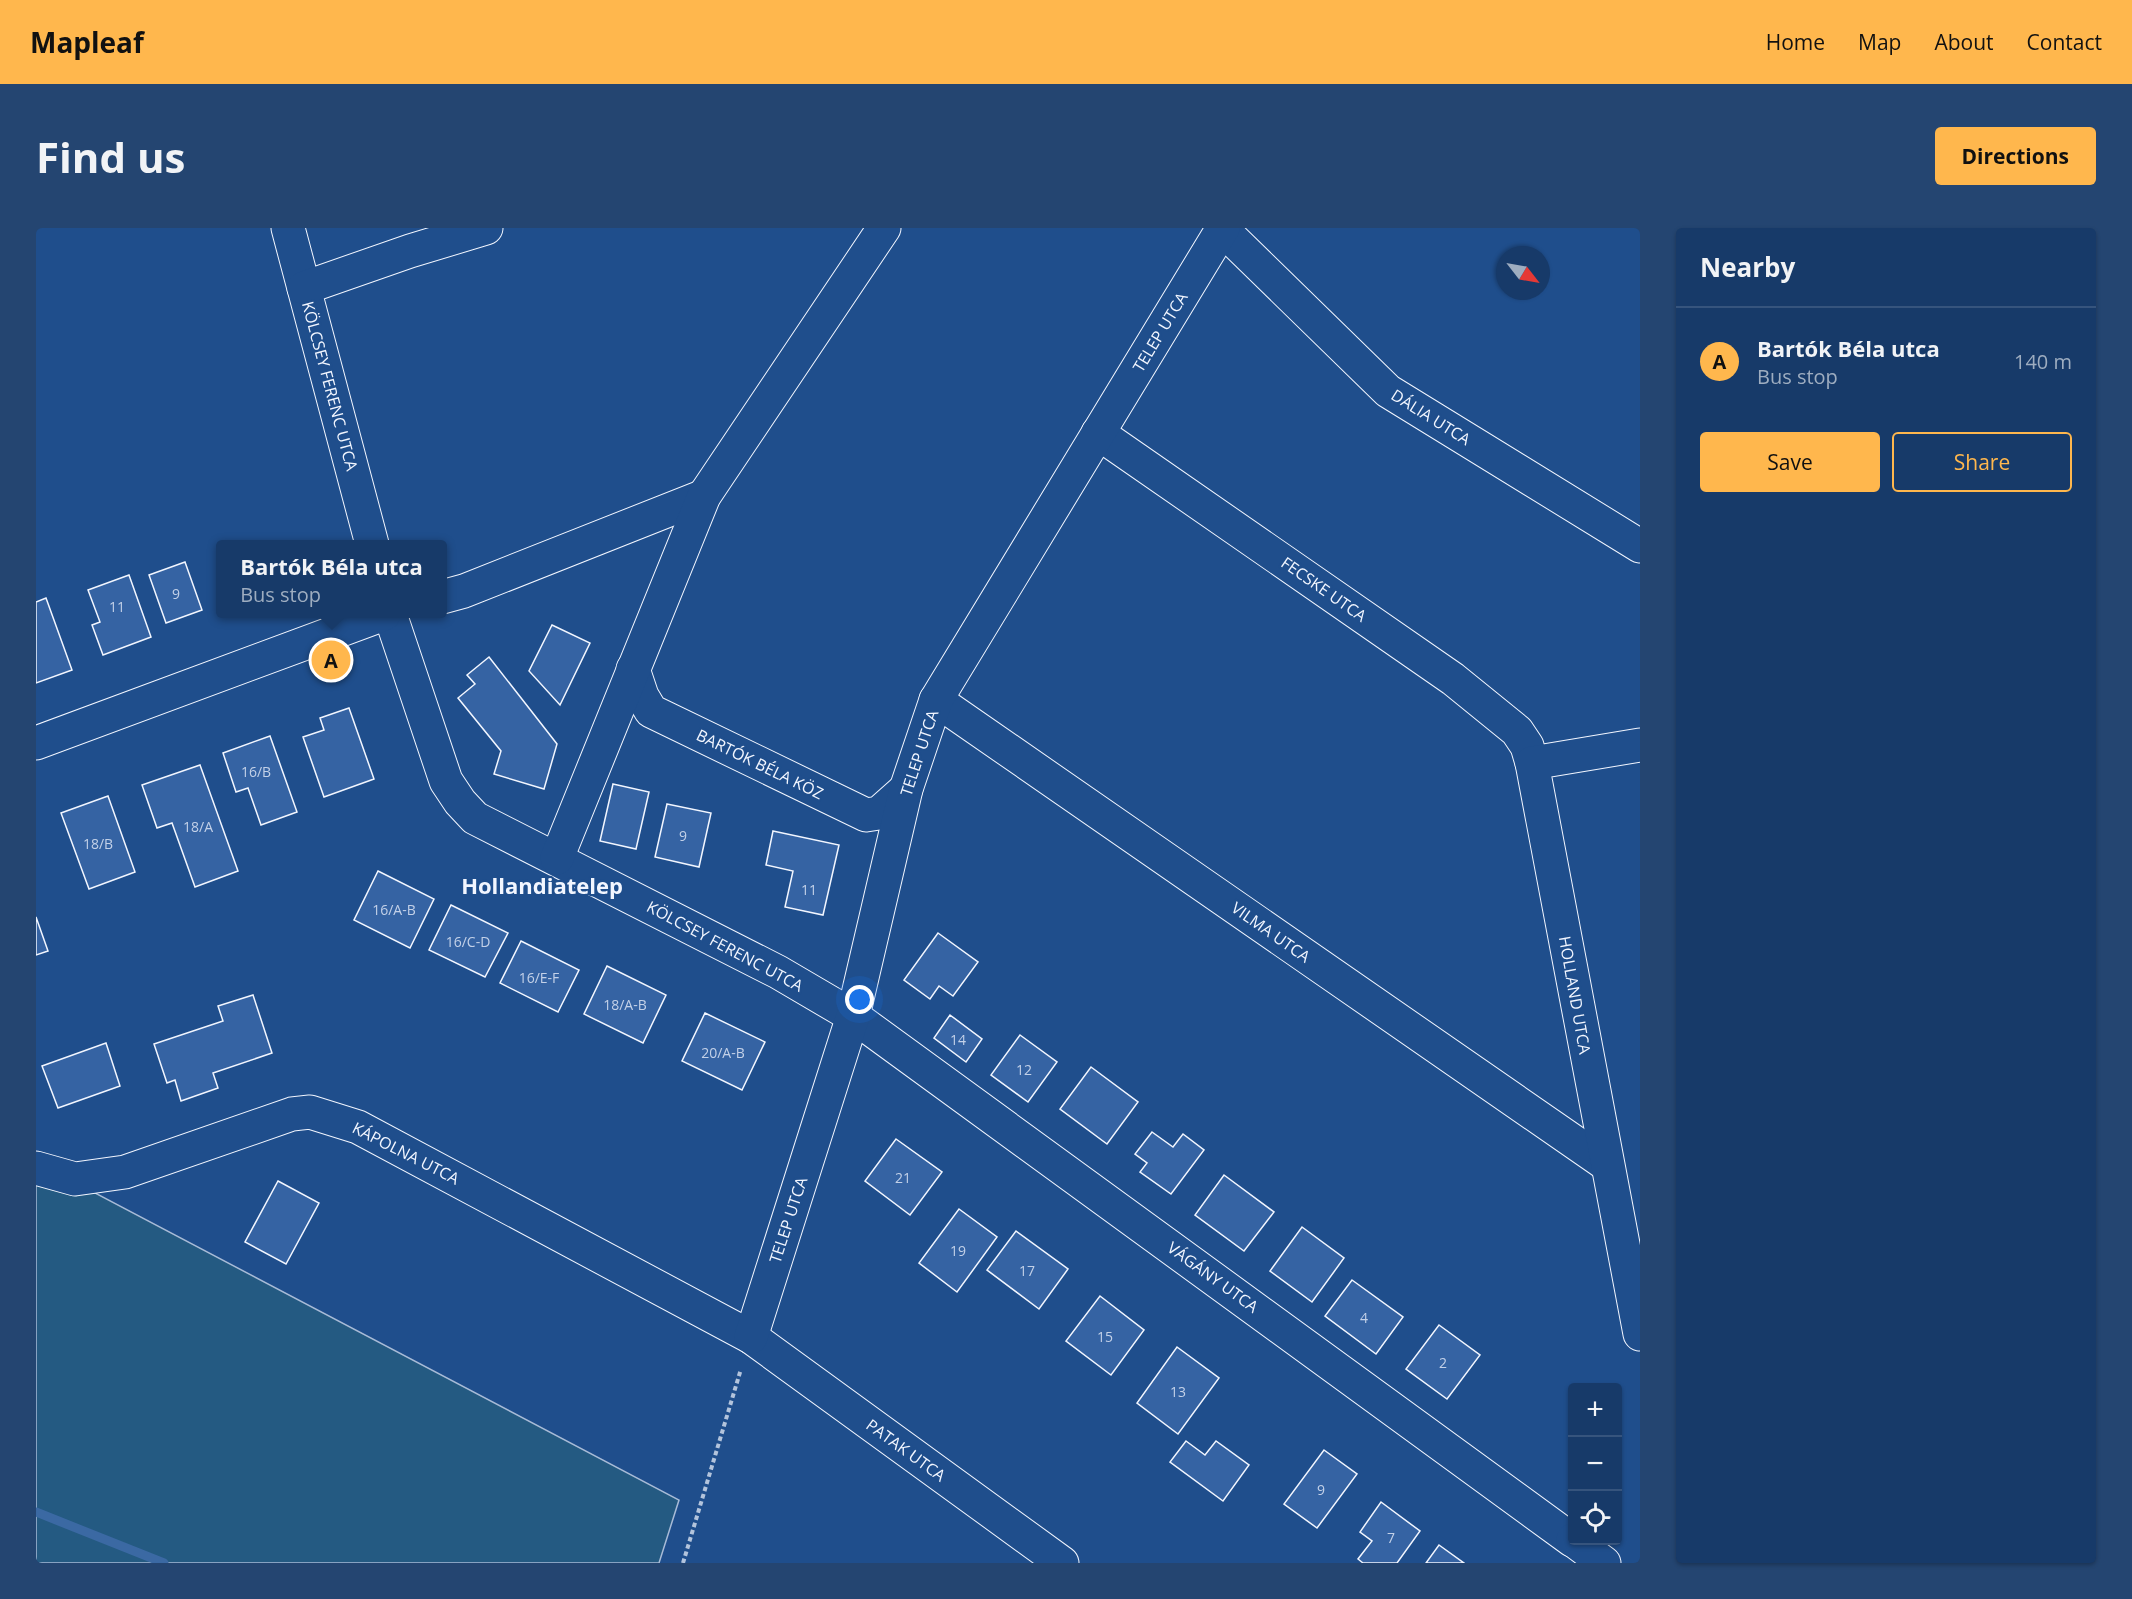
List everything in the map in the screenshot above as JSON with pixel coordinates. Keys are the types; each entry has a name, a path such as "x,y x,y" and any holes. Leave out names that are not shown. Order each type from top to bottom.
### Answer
{"street":[{"name":"KÖLCSEY FERENC UTCA","path":"288,228 371,540"},
{"path":"304,288 410,251 486,228"},
{"path":"557,858 704,496 857,242 884,228"},
{"name":"TELEP UTCA","path":"751,1336 853,1016 906,789 936,700 1222,229"},
{"name":"DÁLIA UTCA","path":"1222,229 1388,390 1640,546"},
{"name":"FECSKE UTCA","path":"1098,433 1453,679 1516,731 1527,746 1532,763"},
{"path":"447,596 464,591 704,496"},
{"path":"36,743 373,618"},
{"name":"KÖLCSEY FERENC UTCA","path":"391,618 446,781 460,802 475,818 778,972 853,1016"},
{"name":"BARTÓK BÉLA KÖZ","path":"633,669 642,696 651,711 866,815 879,813 906,789"},
{"name":"VILMA UTCA","path":"936,700 1606,1164"},
{"path":"1532,763 1640,745"},
{"name":"HOLLAND UTCA","path":"1532,763 1606,1164 1640,1334"},
{"name":"VÁGÁNY UTCA","path":"853,1016 1568,1536"},
{"name":"KÁPOLNA UTCA","path":"36,1168 75,1179 125,1172 269,1121 292,1114 310,1112 358,1127 751,1336"},
{"name":"PATAK UTCA","path":"751,1336 1062,1563"},
{"name":"VÁGÁNY UTCA","path":"1580,1545 1604,1563"}],"path":[{"path":"683,1563 751,1336"}],"shaded area":[{"path":"36,1162 679,1500 659,1563 36,1563"}],"building":[{"path":"185,562 202,610 166,623 149,575"},
{"path":"129,575 151,637 103,655 92,625 100,622 88,590"},
{"path":"46,598 72,670 36,683 36,602"},
{"path":"552,625 590,643 560,705 529,671"},
{"path":"489,657 557,744 544,789 494,774 501,751 458,698 475,684 467,675"},
{"path":"349,708 374,779 324,797 303,737 324,730 320,718"},
{"path":"270,736 297,812 261,825 248,788 236,792 223,753"},
{"path":"200,765 238,871 195,887 172,823 157,828 142,785"},
{"path":"613,784 649,792 636,849 600,841"},
{"path":"108,796 135,872 89,889 61,813"},
{"path":"667,804 711,813 699,867 655,857"},
{"path":"773,831 839,845 823,915 785,907 793,871 766,865"},
{"path":"378,871 434,899 410,948 354,920"},
{"path":"451,905 508,933 485,977 429,950"},
{"path":"36,917 48,951 36,955"},
{"path":"938,933 978,962 953,996 939,986 930,999 904,980"},
{"path":"521,941 579,970 558,1012 500,983"},
{"path":"607,966 666,995 643,1043 584,1014"},
{"path":"253,995 272,1053 213,1073 218,1088 181,1101 175,1080 167,1083 154,1044 223,1021 218,1006"},
{"path":"705,1013 765,1042 742,1090 682,1061"},
{"path":"950,1015 982,1039 966,1062 934,1038"},
{"path":"1020,1035 1057,1062 1028,1102 991,1075"},
{"path":"106,1043 120,1086 58,1108 42,1066"},
{"path":"1091,1067 1138,1102 1107,1144 1060,1109"},
{"path":"1152,1132 1173,1147 1183,1134 1204,1150 1171,1194 1140,1172 1147,1163 1135,1154"},
{"path":"896,1139 942,1172 910,1215 865,1181"},
{"path":"1224,1175 1274,1212 1244,1251 1195,1215"},
{"path":"278,1181 319,1203 286,1264 245,1242"},
{"path":"959,1209 997,1237 957,1292 919,1263"},
{"path":"1302,1227 1344,1258 1312,1302 1270,1271"},
{"path":"1016,1231 1068,1269 1039,1309 987,1270"},
{"path":"1352,1280 1403,1317 1376,1354 1325,1316"},
{"path":"1100,1296 1144,1330 1111,1375 1066,1341"},
{"path":"1439,1325 1480,1355 1447,1399 1406,1369"},
{"path":"1177,1347 1219,1378 1178,1434 1137,1403"},
{"path":"1186,1441 1205,1455 1216,1441 1249,1465 1223,1501 1170,1462"},
{"path":"1324,1450 1357,1474 1317,1528 1284,1504"},
{"path":"1381,1502 1420,1531 1397,1563 1363,1563 1358,1559 1372,1541 1360,1532"},
{"path":"1439,1545 1464,1563 1426,1563"}],"waterway":[{"path":"36,1512 164,1563"}],"place":[{"name":"Bartók Béla utca","path":"331,660"}],"district":[{"name":"Hollandiatelep","path":"542,885"}]}
